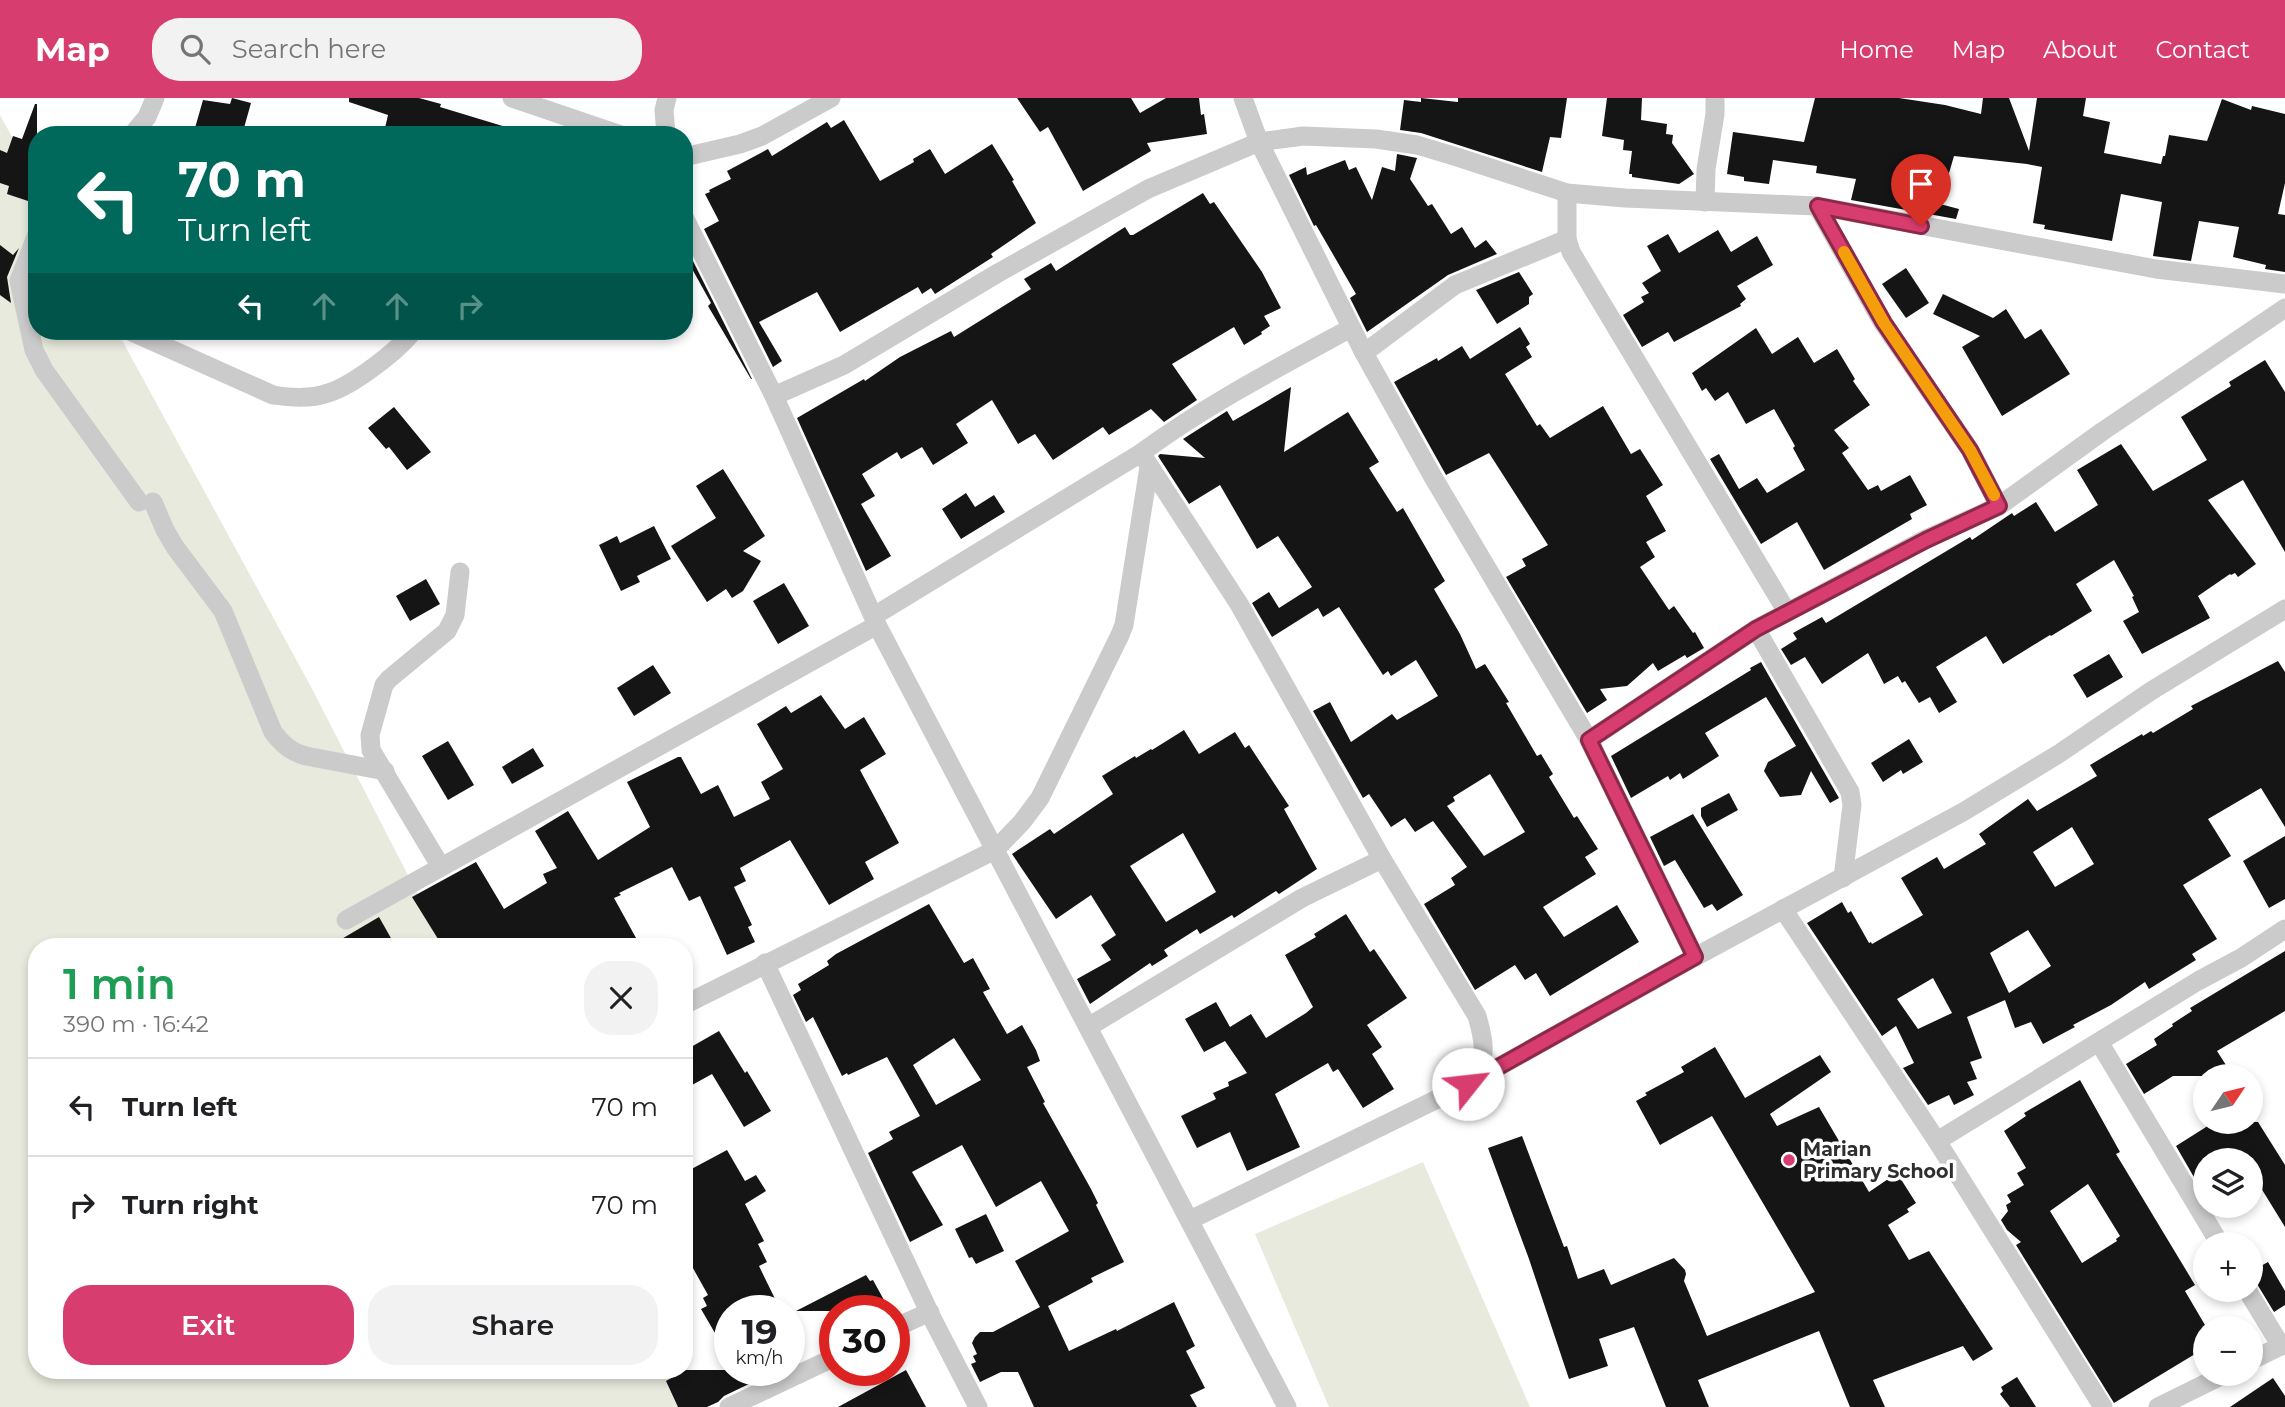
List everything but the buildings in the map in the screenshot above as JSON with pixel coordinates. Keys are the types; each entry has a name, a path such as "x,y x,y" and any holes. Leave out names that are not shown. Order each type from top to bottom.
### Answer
{"street":[{"path":"140,126 147,117 155,98"},
{"path":"512,98 594,126"},
{"path":"665,126 664,110 667,98"},
{"path":"693,155 762,136 831,98"},
{"path":"1243,98 1259,142 1364,353 1433,477 1589,740 1695,957"},
{"path":"1705,202 1706,169 1715,98"},
{"path":"774,396 844,365 998,273 1148,189 1259,142 1303,136 1416,145 1567,193 1818,206 2156,269 2285,284"},
{"path":"1567,193 1567,239 1571,252 1787,612"},
{"path":"1818,206 1884,323 1970,450 1999,506"},
{"path":"693,235 774,396 876,620 1287,1407"},
{"path":"1364,353 1455,285 1567,239"},
{"path":"1589,740 1756,629 1926,540 1999,506 2103,431 2285,308"},
{"path":"346,920 876,620 1145,460 1177,426 1351,328"},
{"path":"33,340 34,350 44,370 146,502 223,611 273,732 281,742 295,753 385,771"},
{"path":"150,340 273,395 288,397 328,394 341,388 396,349 404,340"},
{"path":"693,1000 995,850 1022,822 1040,798 1124,625 1145,460"},
{"path":"1145,460 1239,604 1382,859 1477,1016 1483,1037 1483,1062 1468,1084"},
{"path":"441,867 371,750 369,742 384,685 450,628 456,615 460,572"},
{"path":"1190,1220 1468,1084 1963,812 2285,609"},
{"path":"1756,629 1850,792 1852,805 1843,878"},
{"path":"1090,1026 1303,898 1382,859"},
{"path":"1783,909 1937,1141 2103,1407"},
{"path":"1937,1141 2285,929"},
{"path":"765,963 930,1312 978,1407"},
{"path":"2099,1042 2213,1232"},
{"path":"2255,1302 2283,1345 2263,1355"},
{"path":"910,1321 930,1312"},
{"path":"729,1407 819,1365"},
{"path":"2158,1407 2201,1386"}],"shaded area":[{"path":"0,115 28,166 28,340 122,340 310,685 440,938 28,938 28,1379 683,1379 699,1407 0,1407"},
{"path":"1423,1162 1530,1407 1329,1407 1255,1234"}],"slow traffic":[{"path":"1844,252 1884,323 1970,450 1994,495"}],"place":[{"name":"Marian Primary School","path":"1789,1160"}],"route":[{"path":"1468,1084 1695,957 1589,740 1756,629 1926,540 1999,506 1970,450 1884,323 1818,206 1921,226"}]}
